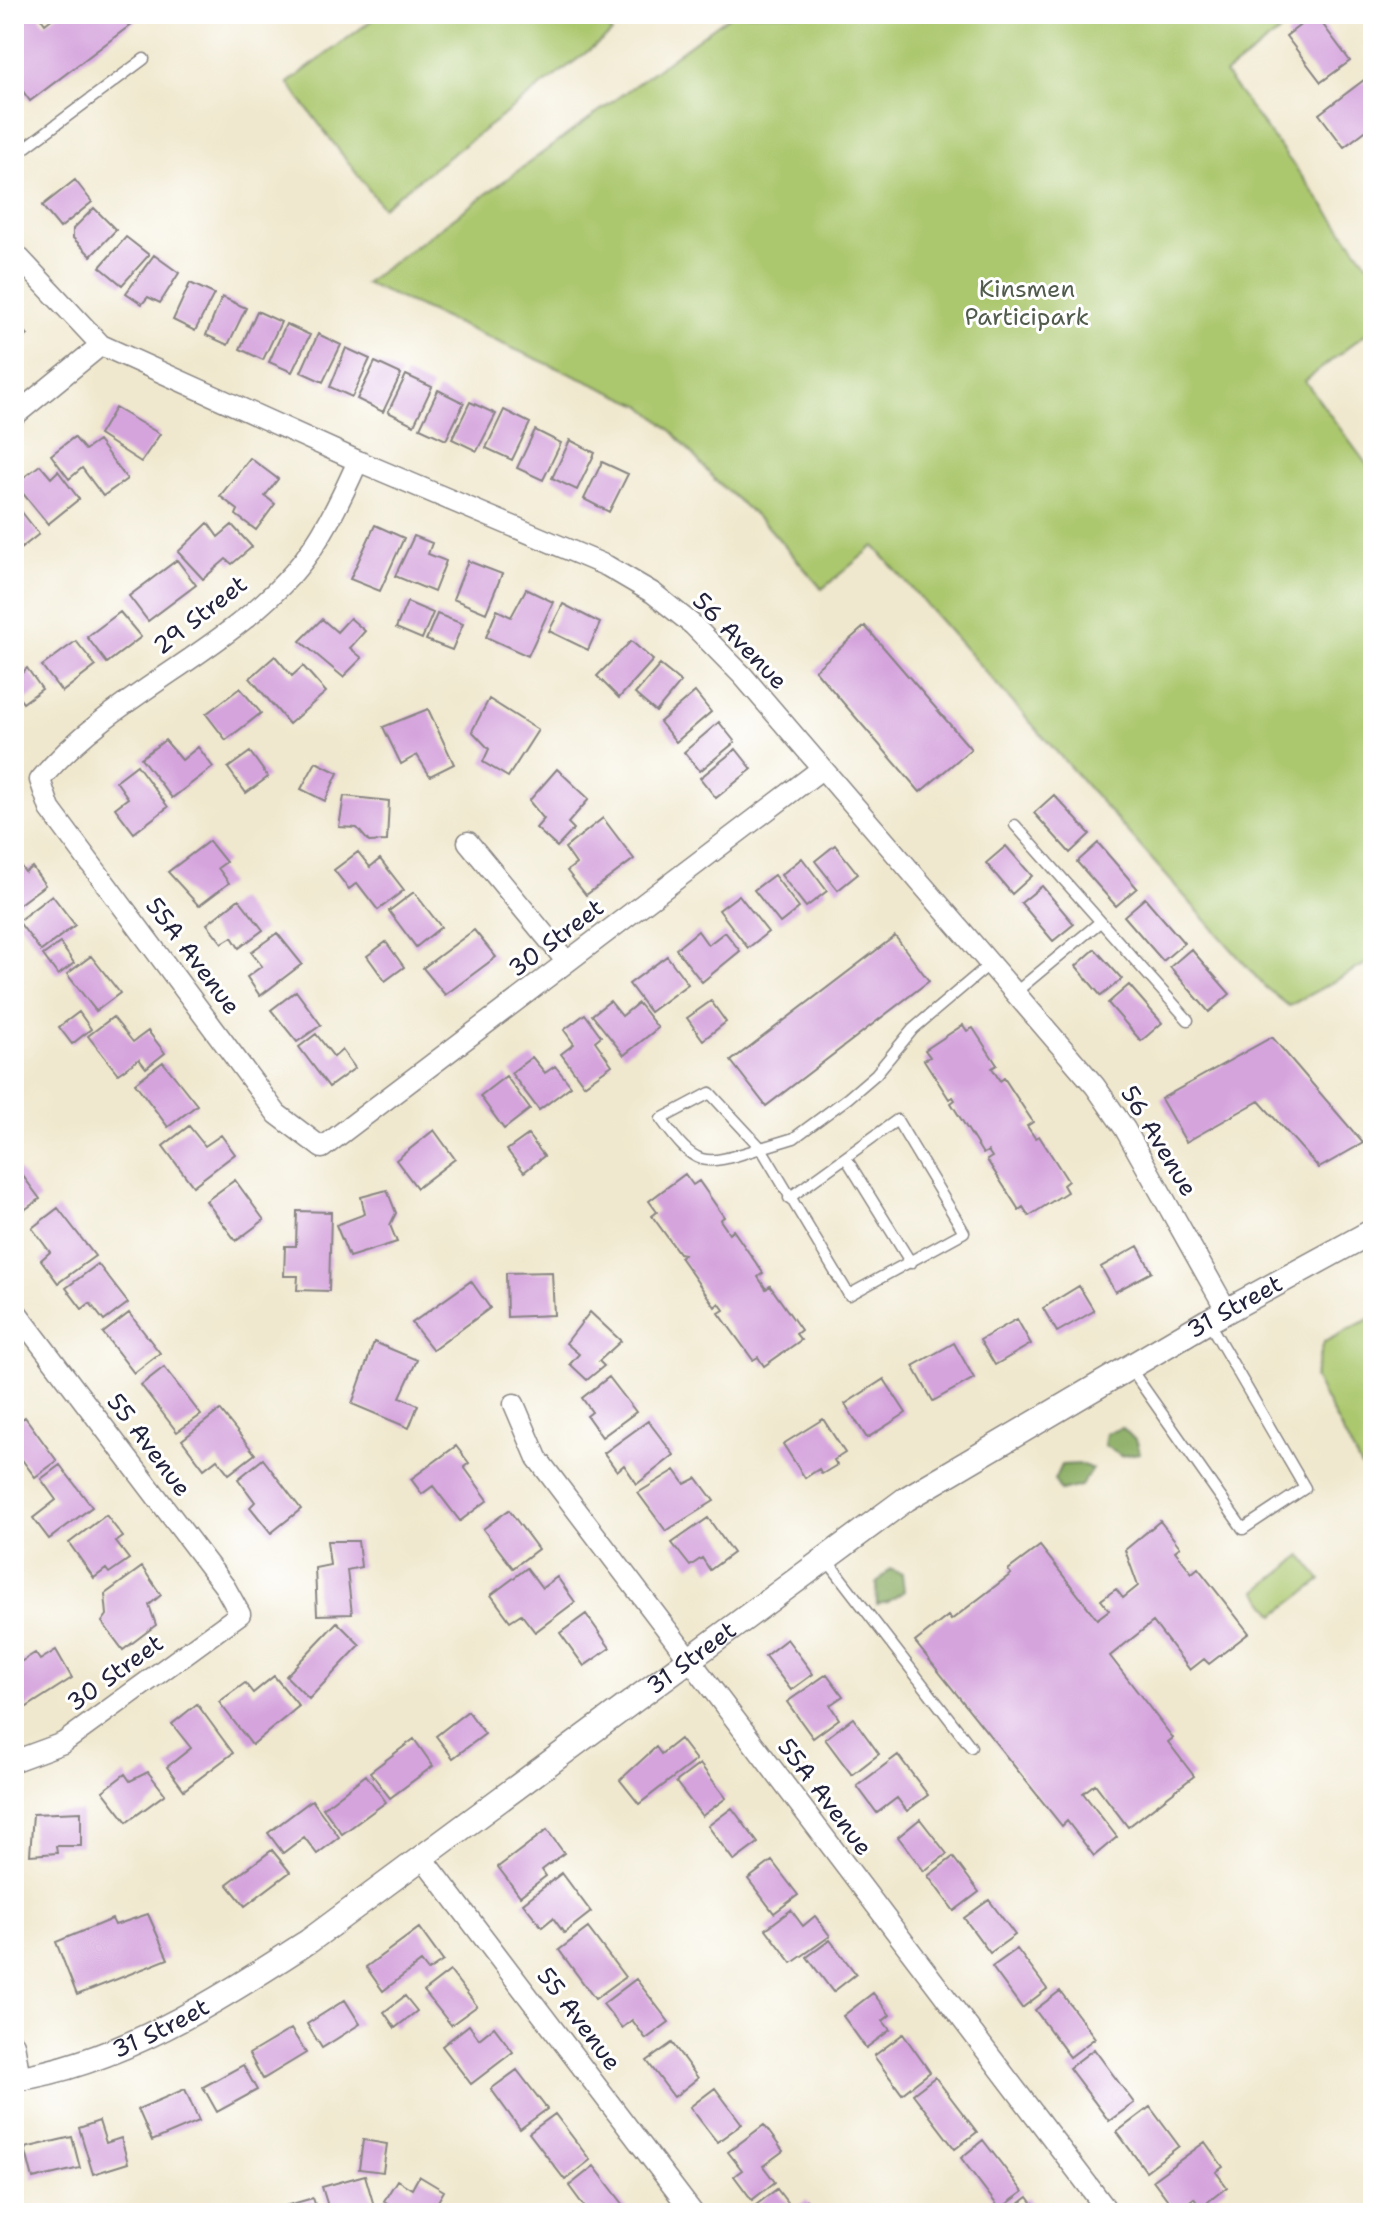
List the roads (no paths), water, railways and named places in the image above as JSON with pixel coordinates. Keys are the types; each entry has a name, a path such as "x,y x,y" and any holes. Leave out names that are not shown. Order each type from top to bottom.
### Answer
{"street":[{"name":"56 Avenue","path":"14,252 101,345 358,461 607,566 653,593 693,625 743,676 820,770 1017,991 1095,1086 1125,1129 1218,1316"},
{"path":"14,416 101,345"},
{"name":"29 Street","path":"40,780 65,750 241,619 294,572 330,518 358,461"},
{"name":"30 Street","path":"322,1148 820,770"},
{"name":"55A Avenue","path":"40,780 50,809 277,1114 322,1148"},
{"path":"468,842 567,962"},
{"name":"31 Street","path":"17,2079 125,2048 209,2005 309,1941 906,1499 1218,1316 1373,1231"},
{"name":"55 Avenue","path":"14,1309 225,1587 240,1614"},
{"name":"55A Avenue","path":"514,1404 537,1458 1109,2213"},
{"name":"30 Street","path":"14,1761 63,1743 240,1614"},
{"name":"55 Avenue","path":"423,1858 693,2213"},
{"path":"14,2044 17,2079"}],"lane":[{"path":"14,156 144,59"},
{"path":"1015,825 1188,1020"},
{"path":"1017,991 1100,922"},
{"path":"789,1198 897,1120 964,1232 849,1295 789,1198 761,1148 710,1093 661,1119 685,1152 715,1162 761,1148 794,1138 876,1074 913,1029 991,963"},
{"path":"846,1158 911,1263"},
{"path":"1130,1368 1243,1529 1305,1488 1218,1316"},
{"path":"824,1557 971,1747"}],"park label":[{"name":"Kinsmen Participark","path":"1027,303"}]}
